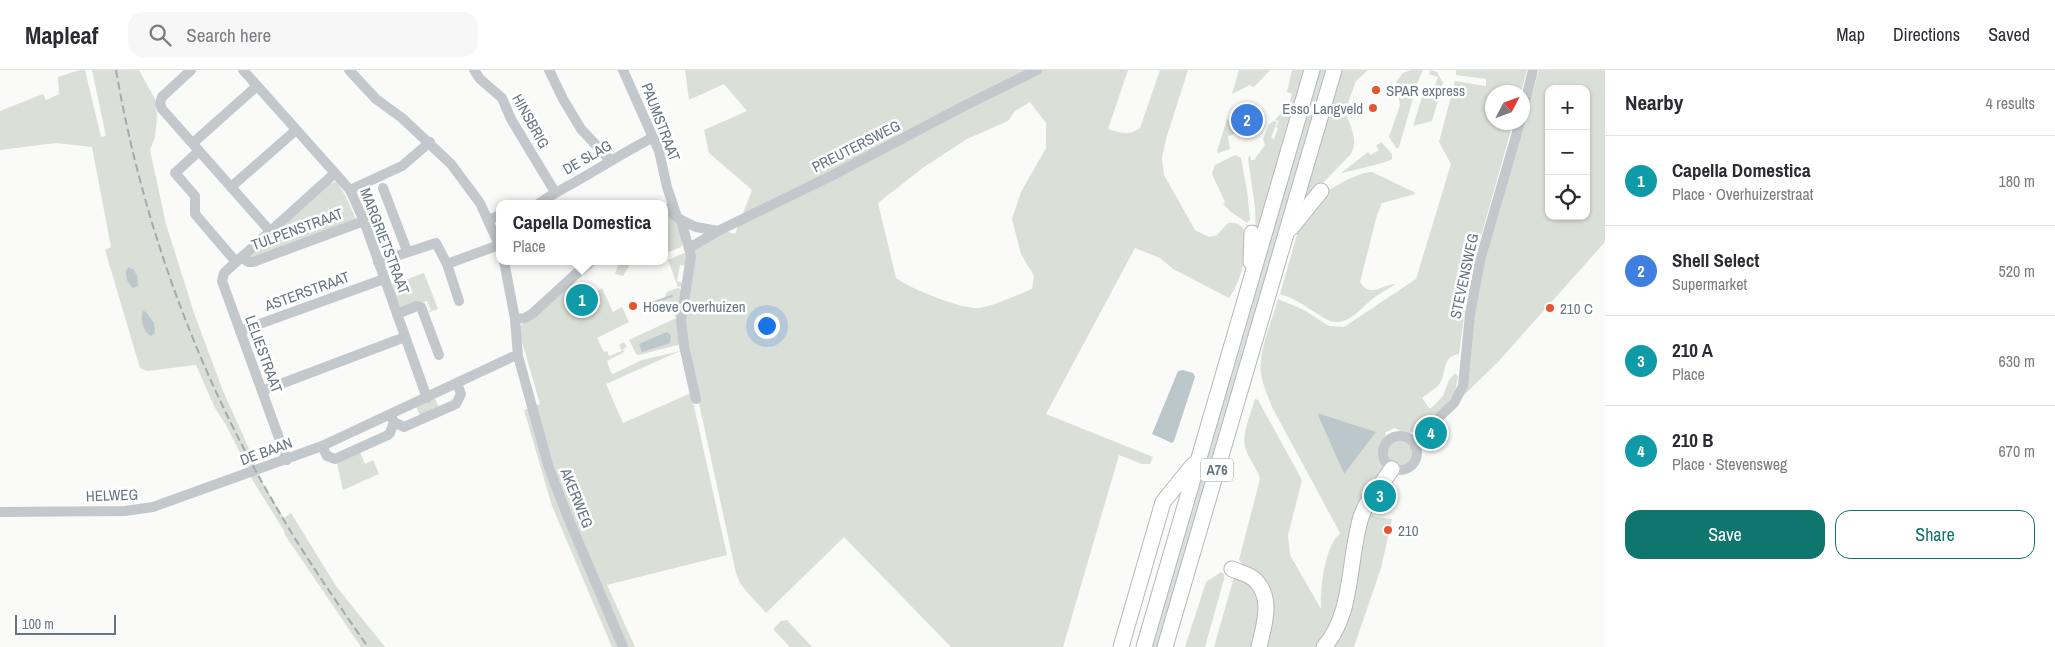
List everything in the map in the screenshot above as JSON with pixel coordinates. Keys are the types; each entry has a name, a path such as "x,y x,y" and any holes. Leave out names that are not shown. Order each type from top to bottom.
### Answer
{"highway":[{"name":"A76","path":"1144,647 1312,70"},
{"name":"A76","path":"1166,647 1334,70"},
{"name":"A76","path":"1285,238 1309,204 1321,191"},
{"name":"A76","path":"1251,281 1252,233"},
{"name":"A76","path":"1254,344 1254,382"},
{"name":"A76","path":"1121,647 1164,502 1197,460"},
{"path":"1324,647 1339,623 1344,606 1360,518 1366,505 1392,469"},
{"path":"1133,647 1172,515 1178,482"},
{"path":"1232,569 1254,579 1265,598 1267,612 1260,647"}],"street":[{"path":"191,70 162,97 160,103 162,109 270,231"},
{"name":"MARGRIETSTRAAT","path":"243,70 350,190 364,221 427,398"},
{"path":"349,70 376,99 430,142 460,175 488,220 496,239"},
{"name":"HINSBRIG","path":"474,70 480,79 502,98 511,119 555,192"},
{"path":"550,70 563,99 582,129 610,160"},
{"name":"PAUMSTRAAT","path":"623,70 661,158 667,187 689,248 690,261 682,302 681,321 684,346 696,399"},
{"name":"PREUTERSWEG","path":"689,248 718,231 787,198 966,105 1038,70"},
{"path":"1529,85 1533,70"},
{"path":"239,259 195,214 195,196 175,173 196,147 257,86"},
{"path":"231,187 296,130"},
{"name":"STEVENSWEG","path":"1412,442 1454,403 1463,386 1470,314 1480,261 1518,130"},
{"name":"DE SLAG","path":"544,200 610,160 652,138"},
{"path":"350,190 402,166 430,142"},
{"name":"TULPENSTRAAT","path":"335,173 239,259 253,262 364,221"},
{"name":"PAUMSTRAAT","path":"665,200 667,187"},
{"path":"383,188 407,251"},
{"path":"668,211 700,228 718,231"},
{"path":"488,220 496,217"},
{"path":"378,262 436,243 448,264 459,301"},
{"path":"448,264 496,247"},
{"name":"LELIESTRAAT","path":"239,259 224,273 222,281 287,460"},
{"name":"AKERWEG","path":"505,265 515,319 518,356 549,468 623,647"},
{"path":"515,319 525,318 533,314 586,265"},
{"name":"ASTERSTRAAT","path":"240,331 384,279"},
{"path":"397,314 417,306 421,308 439,355"},
{"path":"262,391 405,338"},
{"name":"DE BAAN","path":"220,483 287,460 392,418 457,383 512,357 518,356"},
{"name":"DE BAAN","path":"392,418 406,426 456,404 460,394 457,383"},
{"name":"DE BAAN","path":"322,446 327,456 335,460 388,435 392,418"},
{"path":"1399,436 1412,442 1417,456 1412,466 1404,470 1392,469 1388,466 1383,456 1385,444 1394,437 1399,436"},
{"name":"HELWEG","path":"0,512 143,509 220,483"}],"shaded area":[{"path":"85,70 101,137 106,136 92,70 139,70 156,101 155,137 150,150 166,224 194,313 223,391 255,462 254,467 248,469 226,425 215,408 196,365 147,371 140,368 105,250 111,247 92,147 56,143 0,150 0,111 43,94 46,100 59,94 58,77"},
{"path":"685,70 1128,70 1108,129 1120,133 1128,133 1140,128 1160,70 1188,70 1166,139 1162,158 1164,175 1195,230 1209,237 1217,235 1228,223 1239,224 1244,231 1247,241 1246,254 1234,291 1229,298 1173,269 1160,258 1135,248 1046,414 1153,457 1150,464 1142,464 1119,455 1063,647 951,647 844,537 766,613 740,583 736,573 693,376 685,323 691,248 725,231 735,234 752,190 709,153 704,130 747,111 724,84 689,100","holes":["1030,102 1046,123 1046,148 1021,192 1012,219 1021,254 1034,276 1032,289 993,305 972,308 937,298 913,288 896,278 878,203 924,167 967,139 1008,121 1015,111"]},
{"path":"1239,70 1270,70 1255,86 1252,87 1250,85 1232,94"},
{"path":"1292,70 1304,70 1256,238 1255,207 1248,159 1250,155 1251,160 1254,160 1265,145 1263,139 1269,124 1274,121 1277,122 1271,138 1274,139 1279,121 1275,120 1283,113 1281,112 1282,108 1288,107 1292,94 1287,92"},
{"path":"1316,70 1327,70 1161,647 1149,647"},
{"path":"1338,70 1368,70 1356,81 1345,111 1353,133 1353,149 1351,154 1299,207"},
{"path":"1411,70 1423,70 1397,149 1389,137 1400,105 1396,82 1403,73"},
{"path":"1430,70 1437,72 1443,83 1432,121 1413,126 1423,94 1433,91 1438,77 1429,74"},
{"path":"1456,70 1527,70 1523,85 1486,85 1486,79 1456,75"},
{"path":"1539,70 1605,70 1605,242 1498,362 1462,397 1478,287 1522,130 1530,130 1530,102"},
{"path":"1455,81 1485,86 1485,130 1511,130 1469,279 1459,354 1449,359 1438,386 1422,398 1430,409 1443,396 1449,380 1455,373 1458,377 1455,392 1447,404 1416,431 1406,434 1395,428 1386,432 1381,451 1381,460 1387,470 1379,480 1340,607 1318,647 1264,647 1271,617 1246,568 1239,560 1260,479 1244,444 1245,432 1255,399 1258,400 1302,480 1288,535 1290,555 1321,609 1324,569 1330,549 1340,533 1272,407 1263,383 1261,374 1262,355 1278,299 1304,310 1329,326 1344,327 1416,279 1451,164 1439,142","holes":["1318,413 1375,432 1344,474"]},
{"path":"1227,119 1233,121 1235,134 1228,136 1230,149 1218,153 1217,151"},
{"path":"1381,142 1392,154 1392,159 1376,165 1341,173 1368,152 1371,155 1379,150 1376,146"},
{"path":"1235,155 1241,158 1247,190 1250,219 1247,223 1223,204 1225,202 1212,174 1215,165"},
{"path":"1372,172 1415,194 1382,203 1377,215 1360,282 1364,287 1372,290 1396,284 1373,298 1355,315 1344,321 1331,321 1297,301 1280,294 1300,224 1321,195 1346,180"},
{"path":"333,182 337,182 357,221 250,260 247,256"},
{"path":"668,217 676,221 683,242 681,247 668,252"},
{"path":"684,253 686,254 686,266 680,265 677,281 684,283 682,287 678,287 668,260"},
{"path":"589,265 595,265 574,283 582,306 601,303 595,292 602,288 613,312 622,307 629,322 597,338 604,352 607,351 609,356 622,351 619,345 624,342 627,347 623,349 624,352 607,361 611,373 613,374 642,360 680,351 606,384 623,423 691,393 727,555 607,585 635,647 612,647 552,506 524,410 540,404 518,328"},
{"path":"618,265 630,265 623,276 615,274"},
{"path":"128,267 133,269 137,275 138,286 133,288 127,278 126,271"},
{"path":"424,273 438,309 427,313 431,310 427,301 401,310 391,285"},
{"path":"678,288 681,289 680,341 678,345 639,355 636,354 629,340 676,318 670,303 659,308 667,292"},
{"path":"143,311 146,312 154,323 155,333 151,336 146,332 143,325"},
{"path":"667,332 671,335 670,343 642,352 639,345 641,343"},
{"path":"1183,370 1193,373 1195,377 1172,443 1152,434 1178,371"},
{"path":"434,397 439,407 420,416 416,406"},
{"path":"1318,413 1376,432 1344,474 1319,417"},
{"path":"1400,441 1409,444 1412,453 1409,462 1400,465 1391,462 1388,453 1391,444"},
{"path":"360,452 365,464 373,460 379,474 343,490 337,463"},
{"path":"257,473 284,518 291,513 336,586 385,647 361,647 285,535 250,476"},
{"path":"1369,511 1375,517 1392,519 1381,568 1354,647 1330,647"},
{"path":"1221,572 1224,574 1224,579 1205,647 1185,647 1206,582"},
{"path":"1234,577 1251,581 1264,602 1255,647 1214,647"},
{"path":"787,620 812,647 790,647 773,629 781,621"}],"waterway":[{"path":"644,302 654,302 672,296"}],"railway":[{"path":"116,70 127,127 157,239 197,349 221,402 275,505 308,559 368,647"}],"place":[{"name":"SPAR express","path":"1376,90"},
{"name":"Esso Langveld","path":"1373,108"},
{"name":"Shell Select","path":"1247,120"},
{"name":"Capella Domestica","path":"582,300"},
{"name":"Hoeve Overhuizen","path":"633,306"},
{"name":"210 C","path":"1550,308"},
{"name":"210 B","path":"1431,433"},
{"name":"210 A","path":"1380,496"},
{"name":"210","path":"1388,530"}]}
